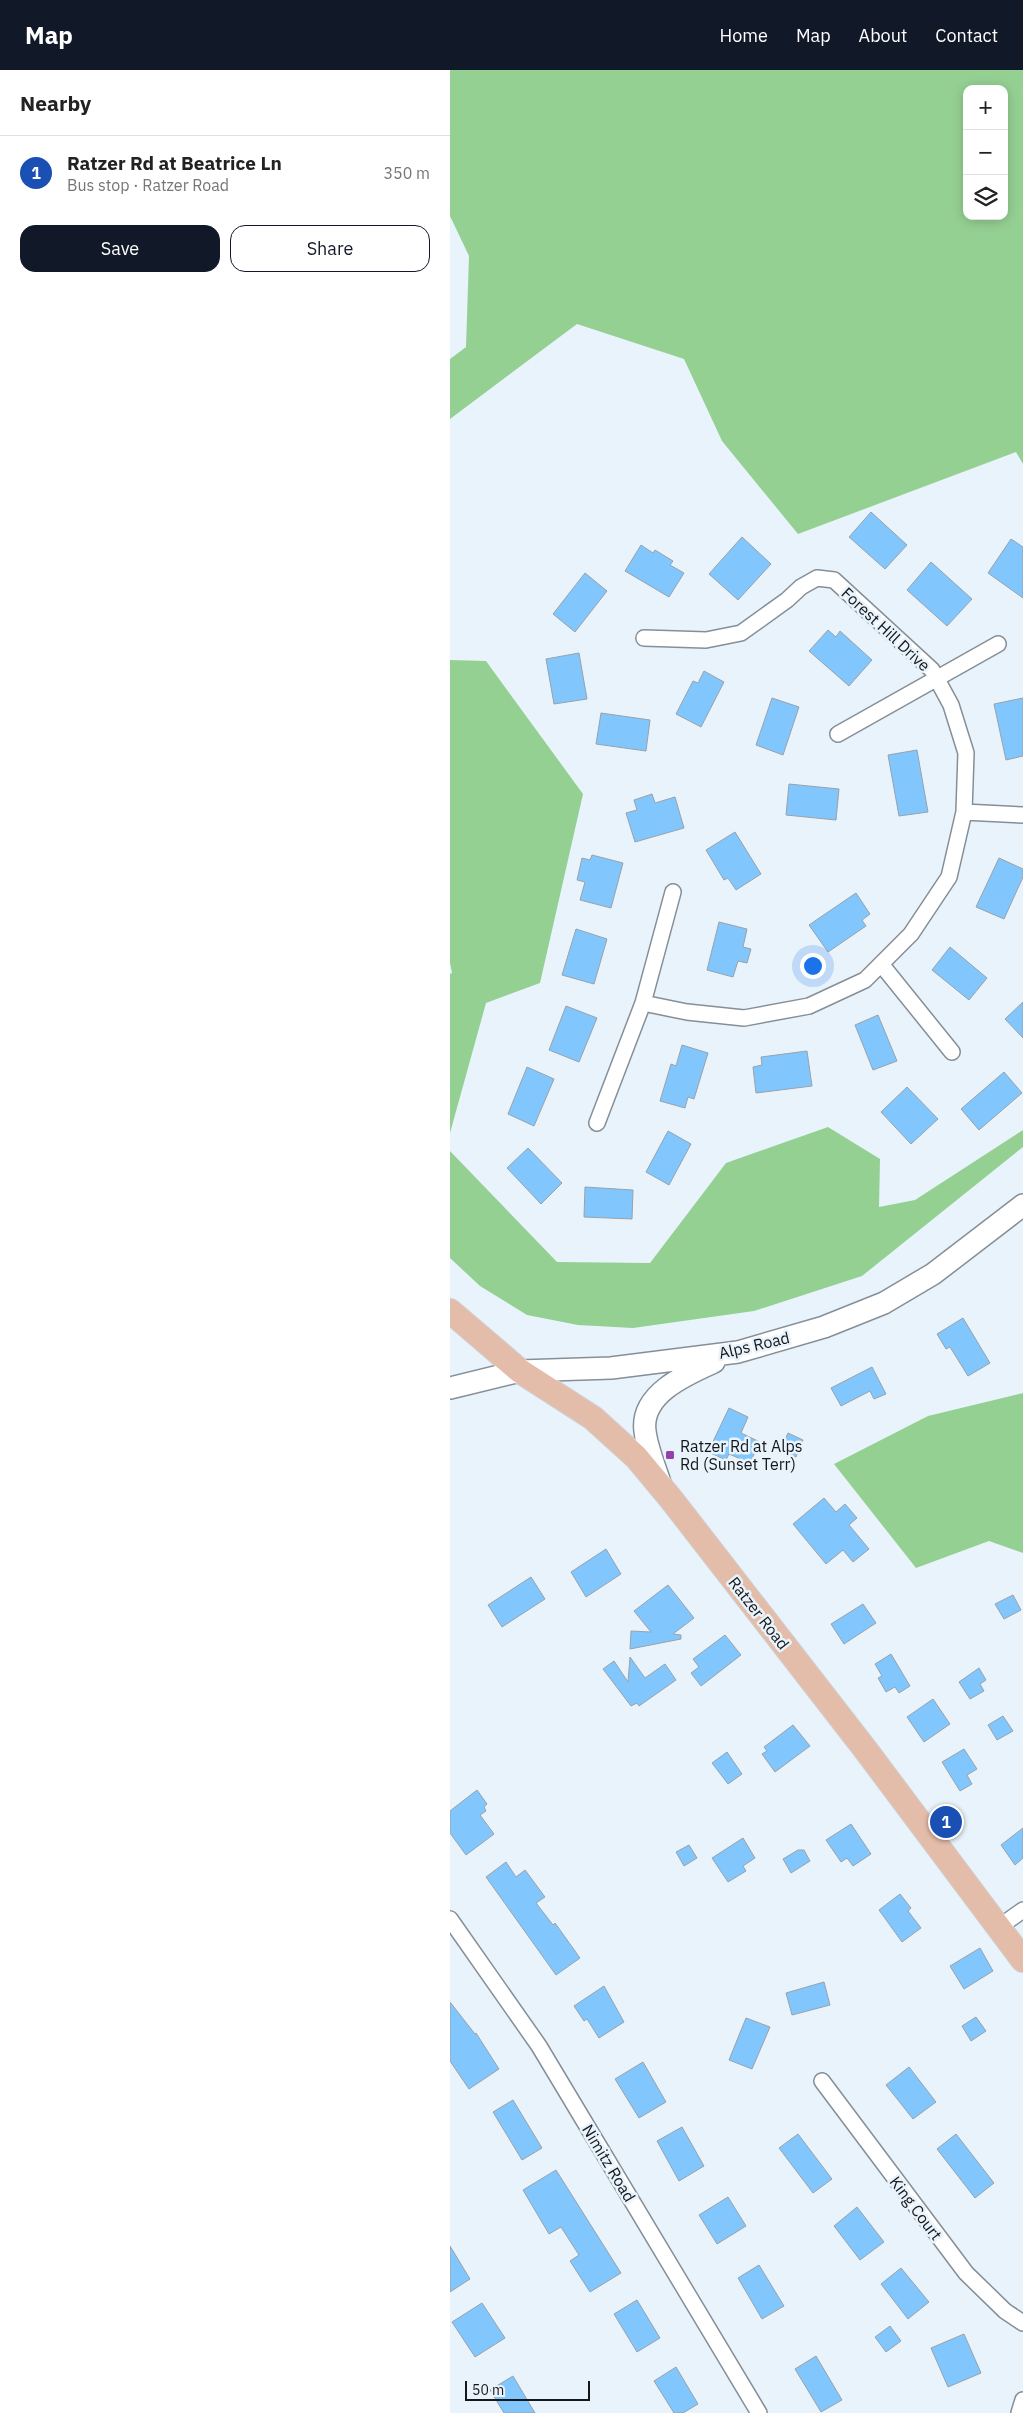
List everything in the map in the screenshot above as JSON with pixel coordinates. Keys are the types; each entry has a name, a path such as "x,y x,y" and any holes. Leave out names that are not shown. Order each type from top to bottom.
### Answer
{"main road":[{"name":"Alps Road","path":"450,1388 520,1371 611,1368 738,1352 824,1328 884,1303 934,1274 1023,1205"},
{"name":"Ratzer Road","path":"450,1311 520,1371 593,1418 636,1457 869,1755 1023,1960"},
{"path":"661,1487 644,1430 649,1408 665,1389 687,1373 738,1352"}],"street":[{"name":"Forest Hill Drive","path":"643,1003 687,1012 744,1018 809,1006 866,980 912,934 949,877 964,812 966,753 951,705 932,670 834,580 816,578 801,586 787,600 741,633 706,640 644,638"},
{"path":"838,734 998,644"},
{"path":"964,812 1023,815"},
{"path":"598,1123 643,1003 673,892"},
{"path":"881,964 952,1052"},
{"path":"999,1928 1023,1910"},
{"name":"Nimitz Road","path":"450,1920 540,2046 759,2413"},
{"name":"King Court","path":"822,2081 966,2273 999,2306 1023,2323"},
{"path":"1019,2413 1023,2400"}],"green space":[{"path":"450,70 1023,70 1023,464 1016,452 798,534 722,441 684,359 577,324 450,419 450,359 466,347 469,256 450,216"},
{"path":"450,660 486,661 583,794 540,983 486,1003 450,1133 450,974 452,973 450,963"},
{"path":"828,1127 880,1159 879,1207 915,1200 1023,1130 1023,1147 862,1276 754,1311 633,1328 578,1325 527,1315 480,1286 450,1258 450,1151 557,1262 650,1263 726,1163"},
{"path":"1023,1393 1023,1553 989,1541 916,1568 834,1464 928,1416"}],"building":[{"path":"871,512 907,545 885,569 849,537"},
{"path":"742,537 771,564 738,600 709,574"},
{"path":"1011,539 1023,547 1023,598 988,573"},
{"path":"641,545 653,553 655,550 673,561 670,565 684,573 669,597 625,571"},
{"path":"931,562 972,599 947,626 907,590"},
{"path":"585,573 607,591 575,632 553,614"},
{"path":"828,630 836,637 840,631 872,660 849,686 809,651"},
{"path":"579,653 587,699 554,704 546,659"},
{"path":"704,671 724,682 701,727 676,714 693,681 698,683"},
{"path":"772,698 799,707 783,755 756,745"},
{"path":"1023,698 1023,756 1006,760 994,704"},
{"path":"601,713 650,720 646,751 596,744"},
{"path":"917,750 928,812 899,816 888,755"},
{"path":"789,784 839,789 836,820 786,815"},
{"path":"652,794 655,803 675,797 684,828 635,842 626,813 637,810 634,800"},
{"path":"735,832 761,874 736,890 728,878 724,880 706,850"},
{"path":"592,855 623,863 611,908 580,900 585,882 577,880 582,858 590,860"},
{"path":"999,858 1023,869 1023,877 1004,919 976,907"},
{"path":"856,893 870,914 862,920 866,926 828,952 809,925"},
{"path":"719,922 747,929 743,947 751,949 747,963 738,961 733,977 707,970"},
{"path":"576,929 607,939 594,984 562,975"},
{"path":"950,947 987,978 969,1000 932,970"},
{"path":"1023,1002 1023,1038 1005,1019"},
{"path":"566,1006 597,1018 579,1062 549,1050"},
{"path":"878,1015 897,1061 873,1070 855,1025"},
{"path":"682,1045 708,1053 694,1099 688,1097 685,1108 660,1101 671,1064 676,1066"},
{"path":"807,1051 812,1086 756,1093 753,1067 762,1065 761,1057"},
{"path":"527,1067 554,1079 534,1126 508,1114"},
{"path":"1004,1072 1022,1093 979,1130 961,1109"},
{"path":"907,1087 938,1119 911,1144 881,1112"},
{"path":"668,1131 691,1144 669,1185 646,1172"},
{"path":"528,1148 562,1183 541,1204 507,1168"},
{"path":"585,1187 633,1190 632,1219 584,1217"},
{"path":"963,1318 990,1363 968,1376 950,1347 946,1349 937,1334"},
{"path":"872,1367 886,1394 874,1399 870,1391 841,1406 831,1388"},
{"path":"729,1408 748,1417 741,1433 760,1442 750,1463 729,1454 726,1460 708,1452"},
{"path":"788,1433 803,1440 796,1457 780,1450"},
{"path":"824,1498 836,1512 845,1504 857,1518 849,1525 869,1549 853,1562 843,1550 826,1564 793,1524"},
{"path":"606,1549 621,1574 586,1597 571,1572"},
{"path":"531,1577 545,1599 502,1627 488,1605"},
{"path":"668,1585 694,1618 673,1634 681,1635 681,1639 630,1649 631,1631 651,1632 634,1611"},
{"path":"1013,1595 1021,1610 1004,1619 995,1604"},
{"path":"863,1604 876,1623 844,1644 831,1624"},
{"path":"725,1635 741,1655 701,1686 691,1673 699,1667 693,1659"},
{"path":"891,1654 910,1686 899,1693 895,1687 886,1692 878,1678 882,1676 875,1664"},
{"path":"630,1657 645,1678 665,1664 676,1680 639,1706 637,1703 631,1706 603,1669 614,1661 628,1682"},
{"path":"979,1668 986,1680 980,1684 984,1691 970,1699 959,1682"},
{"path":"933,1699 950,1724 924,1742 907,1717"},
{"path":"1003,1716 1013,1731 997,1740 988,1725"},
{"path":"793,1725 810,1746 775,1772 762,1754 767,1751 764,1747"},
{"path":"964,1749 977,1769 967,1775 972,1784 960,1791 942,1762"},
{"path":"727,1752 742,1774 728,1784 712,1763"},
{"path":"477,1790 487,1804 484,1807 486,1811 480,1815 494,1834 466,1855 450,1833 450,1811"},
{"path":"851,1824 871,1854 853,1866 847,1858 841,1862 826,1840"},
{"path":"1023,1828 1023,1858 1015,1865 1001,1845"},
{"path":"743,1838 755,1858 743,1866 746,1871 728,1882 712,1858"},
{"path":"689,1845 697,1858 684,1866 676,1852"},
{"path":"798,1850 804,1850 810,1861 791,1873 783,1859"},
{"path":"506,1862 516,1877 525,1870 545,1897 536,1903 553,1925 555,1923 580,1958 556,1975 486,1877"},
{"path":"900,1894 911,1908 908,1911 921,1928 902,1942 879,1910"},
{"path":"980,1948 993,1971 964,1989 950,1966"},
{"path":"824,1982 830,2005 792,2015 786,1993"},
{"path":"604,1986 624,2022 599,2038 587,2019 584,2021 574,2006"},
{"path":"450,2002 476,2033 499,2069 469,2089 450,2061"},
{"path":"976,2017 986,2031 971,2041 962,2026"},
{"path":"746,2018 770,2027 752,2069 729,2060"},
{"path":"643,2062 666,2102 639,2118 615,2079"},
{"path":"909,2067 936,2102 913,2119 886,2085"},
{"path":"513,2100 542,2148 522,2160 493,2112"},
{"path":"682,2127 704,2166 679,2181 657,2141"},
{"path":"798,2134 832,2179 813,2193 779,2148"},
{"path":"956,2134 994,2183 975,2198 937,2149"},
{"path":"556,2170 621,2273 590,2292 570,2261 579,2255 561,2227 549,2234 523,2190"},
{"path":"728,2197 746,2226 717,2244 699,2215"},
{"path":"857,2207 884,2242 860,2260 834,2226"},
{"path":"450,2246 470,2279 450,2292"},
{"path":"759,2265 784,2306 762,2319 738,2278"},
{"path":"901,2268 929,2302 908,2319 881,2284"},
{"path":"637,2300 660,2338 637,2352 614,2314"},
{"path":"482,2303 505,2338 475,2357 452,2322"},
{"path":"890,2326 901,2341 886,2352 875,2337"},
{"path":"964,2334 981,2373 948,2387 931,2348"},
{"path":"816,2356 842,2400 821,2412 795,2369"},
{"path":"676,2367 698,2404 683,2413 674,2413 654,2381"},
{"path":"513,2376 535,2413 504,2413 490,2390"}],"place":[{"name":"Ratzer Rd at Alps Rd (Sunset Terr)","path":"670,1455"},
{"name":"Ratzer Rd at Beatrice Ln","path":"946,1822"}]}
